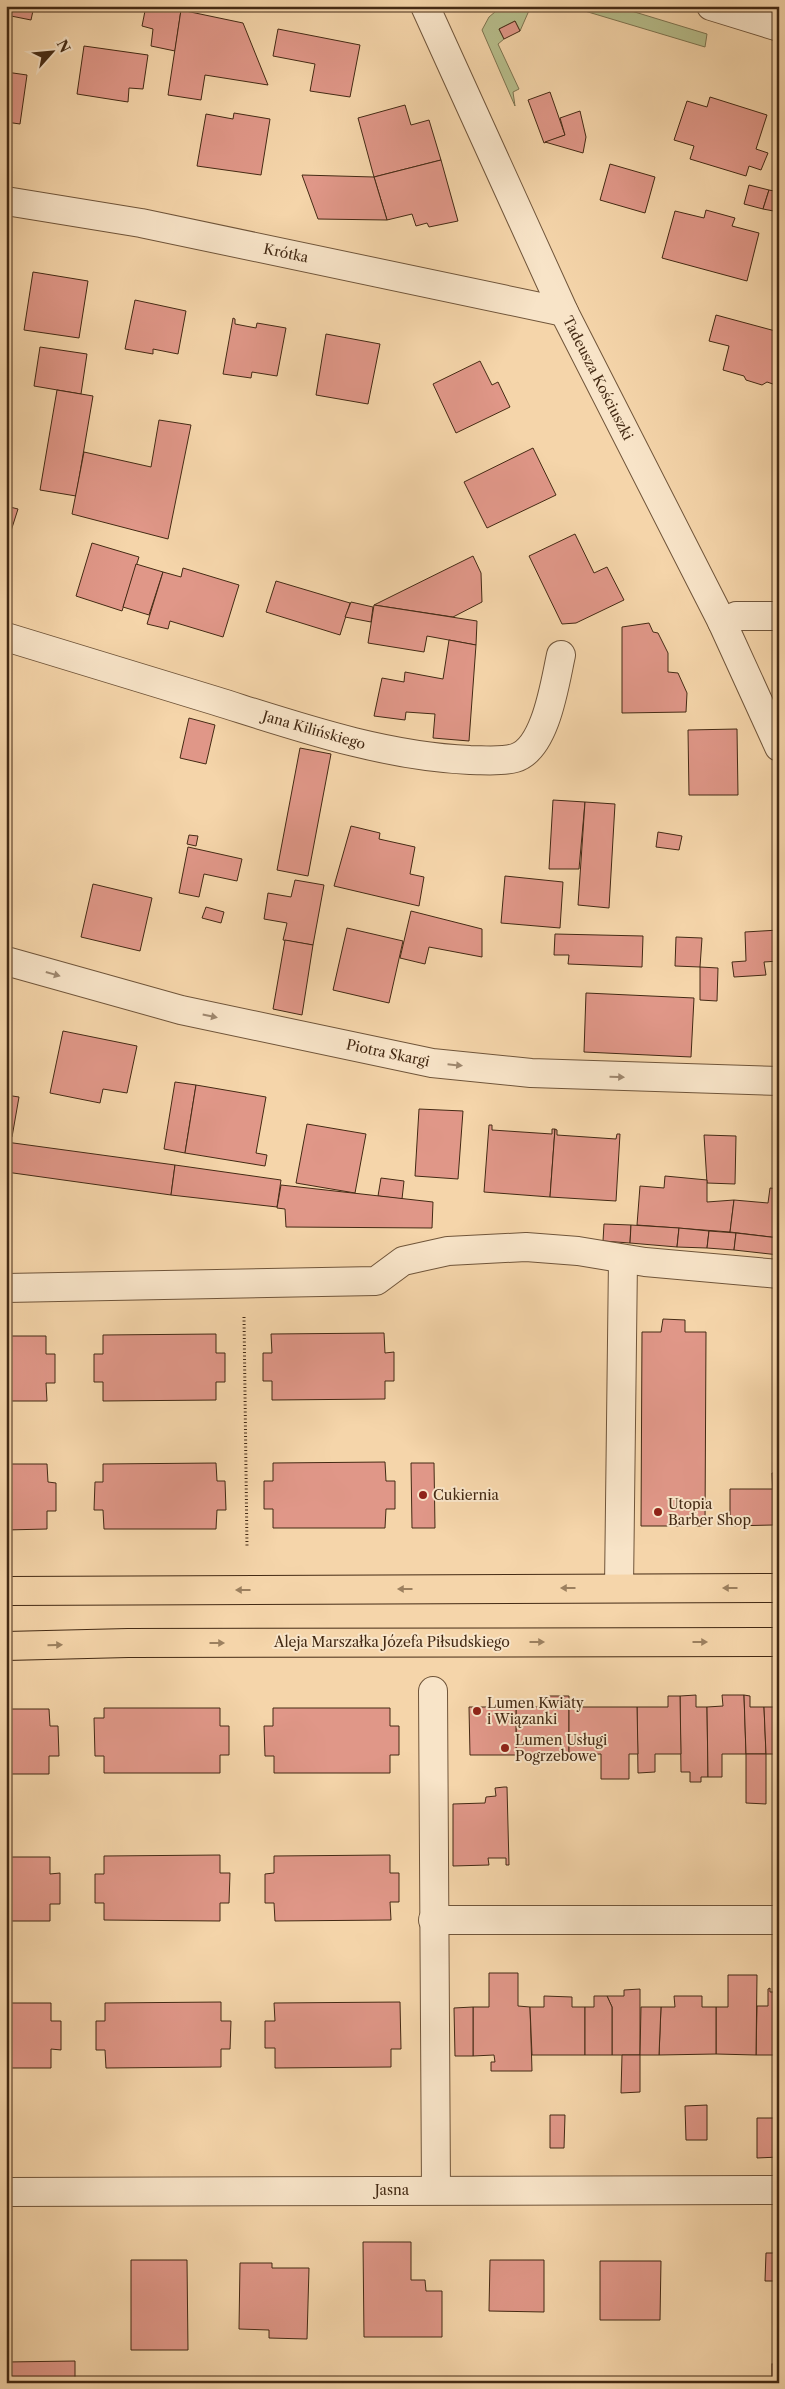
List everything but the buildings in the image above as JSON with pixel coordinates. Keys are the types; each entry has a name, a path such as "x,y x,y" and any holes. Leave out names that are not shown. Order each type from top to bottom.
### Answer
{"main road":[{"path":"6,1591 779,1588"},
{"name":"Aleja Marszałka Józefa Piłsudskiego","path":"6,1646 148,1643 779,1642"}],"street":[{"path":"711,6 778,22"},
{"name":"Tadeusza Kościuszki","path":"430,8 564,312 722,622 779,747"},
{"name":"Krótka","path":"6,201 141,223 564,312"},
{"path":"722,622 736,616 779,616"},
{"name":"Jana Kilińskiego","path":"6,637 329,736 437,758 485,760 516,758 533,746 547,714 561,655"},
{"name":"Piotra Skargi","path":"6,961 181,1010 432,1063 530,1073 779,1081"},
{"path":"6,1288 376,1281 403,1262 448,1251 526,1247 578,1251 623,1259 779,1274"},
{"path":"619,1588 623,1259"},
{"path":"434,1691 433,1920 436,2190"},
{"path":"433,1920 779,1920"},
{"name":"Jasna","path":"6,2192 779,2190"}],"path":[{"path":"243,1284 247,1547"}],"green space":[{"path":"502,6 531,6 520,31 515,21 499,29 504,39 498,44 519,89 513,92 515,106 482,30 489,17"},
{"path":"568,6 615,6 707,34 705,47"}],"place":[{"name":"Cukiernia","path":"423,1495"},
{"name":"Utopia Barber Shop","path":"658,1512"},
{"name":"Lumen Kwiaty i Wiązanki","path":"477,1711"},
{"name":"Lumen Usługi Pogrzebowe","path":"505,1748"}]}
